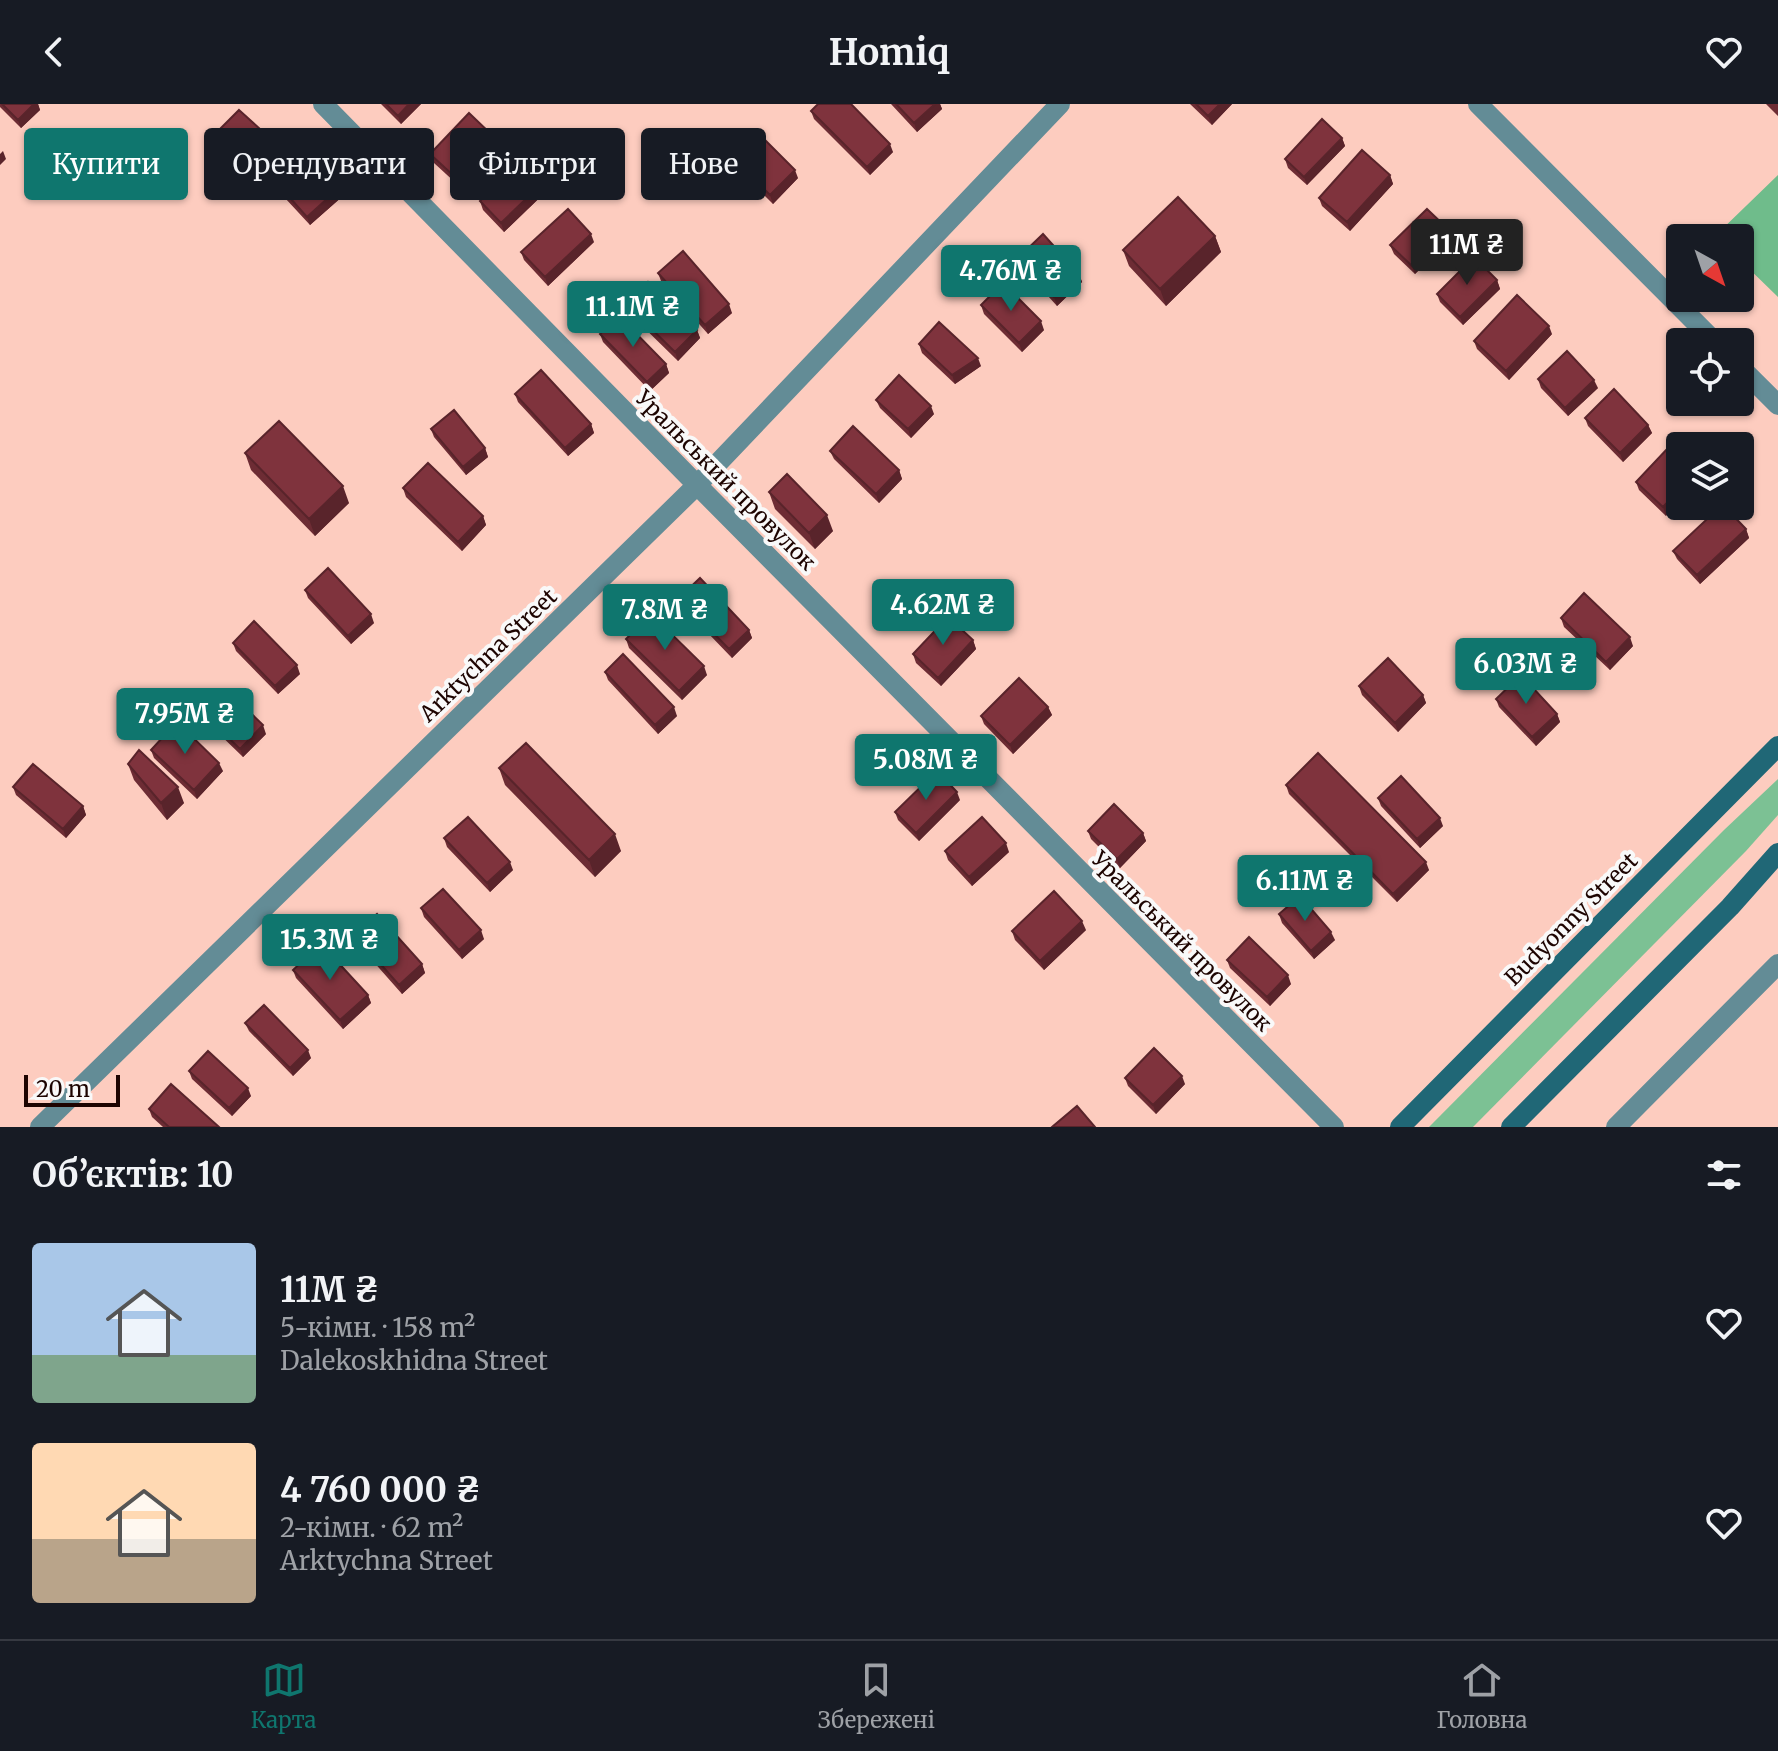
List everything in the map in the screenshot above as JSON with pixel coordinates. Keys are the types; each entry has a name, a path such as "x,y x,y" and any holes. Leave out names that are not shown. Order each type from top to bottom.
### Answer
{"main road":[{"name":"Budyonny Street","path":"1400,1127 1778,746"},
{"path":"1511,1127 1730,907 1778,853"}],"street":[{"name":"Уральський провулок","path":"323,104 1334,1127"},
{"name":"Arktychna Street","path":"40,1127 697,485 1060,104"},
{"path":"1478,104 1701,328"},
{"path":"1754,381 1778,405"},
{"path":"1616,1127 1778,964"}],"green space":[{"path":"1778,175 1778,297 1754,274 1754,224 1727,224"},
{"path":"1778,779 1778,815 1473,1127 1429,1127 1724,830"}],"building":[{"path":"2,104 34,104 18,120"},
{"path":"386,104 409,104 398,116"},
{"path":"818,104 851,104 890,144 867,167 811,111"},
{"path":"896,104 935,104 914,123"},
{"path":"1196,104 1220,104 1208,116"},
{"path":"239,110 259,128 221,128"},
{"path":"469,113 485,128 455,128"},
{"path":"1322,119 1342,138 1304,177 1285,159"},
{"path":"450,133 450,172 434,158 434,150"},
{"path":"766,141 795,170 770,195 766,191"},
{"path":"1362,150 1390,175 1347,222 1319,198"},
{"path":"1178,197 1215,236 1160,289 1123,250"},
{"path":"292,200 326,200 307,217"},
{"path":"481,200 525,200 501,223"},
{"path":"568,209 591,234 545,277 521,252"},
{"path":"1427,209 1448,229 1412,266 1390,245"},
{"path":"1043,234 1079,274 1054,297 1018,258"},
{"path":"683,251 729,304 705,325 658,273"},
{"path":"1474,257 1497,280 1460,317 1437,294"},
{"path":"648,282 697,330 675,352 626,304"},
{"path":"1003,283 1041,321 1019,343 981,305"},
{"path":"1517,295 1549,326 1506,371 1474,341"},
{"path":"619,316 666,364 647,382 600,334"},
{"path":"939,322 978,358 952,375 919,344"},
{"path":"1567,351 1594,380 1565,408 1538,379"},
{"path":"541,370 591,424 565,448 515,394"},
{"path":"899,375 931,406 908,429 876,400"},
{"path":"1614,389 1648,425 1620,453 1585,418"},
{"path":"454,410 485,448 463,467 431,429"},
{"path":"279,421 343,486 309,519 245,453"},
{"path":"853,426 899,470 876,494 830,451"},
{"path":"1666,450 1666,504 1663,507 1636,482"},
{"path":"428,463 483,516 458,542 403,488"},
{"path":"787,474 827,515 809,533 769,492"},
{"path":"1706,520 1737,520 1746,529 1697,575 1673,551"},
{"path":"328,568 371,614 348,636 305,590"},
{"path":"700,578 749,630 729,649 679,598"},
{"path":"1584,593 1630,637 1606,662 1561,618"},
{"path":"651,614 704,666 679,691 626,639"},
{"path":"948,617 973,640 938,678 913,654"},
{"path":"254,621 297,665 275,686 233,643"},
{"path":"623,654 674,707 655,725 605,672"},
{"path":"1388,658 1423,695 1395,723 1359,686"},
{"path":"1521,675 1557,714 1532,737 1496,699"},
{"path":"1019,678 1048,707 1010,745 981,716"},
{"path":"233,696 263,725 240,749 210,720"},
{"path":"177,722 219,763 194,790 151,750"},
{"path":"526,743 615,834 589,860 499,768"},
{"path":"139,750 178,787 161,803 128,764"},
{"path":"1318,753 1426,862 1393,894 1286,785"},
{"path":"33,764 83,806 63,829 13,787"},
{"path":"937,771 957,792 916,833 895,812"},
{"path":"1401,776 1440,818 1417,839 1378,798"},
{"path":"1114,804 1143,833 1117,859 1088,831"},
{"path":"468,817 510,862 487,883 444,838"},
{"path":"982,817 1006,843 969,877 945,851"},
{"path":"443,889 481,930 459,950 421,908"},
{"path":"1054,891 1082,921 1040,961 1012,931"},
{"path":"1300,896 1331,932 1311,951 1279,914"},
{"path":"377,914 422,964 399,985 354,934"},
{"path":"1249,937 1288,975 1267,997 1227,960"},
{"path":"321,944 368,995 340,1020 293,970"},
{"path":"264,1005 308,1050 290,1068 245,1023"},
{"path":"1154,1048 1182,1076 1153,1105 1125,1078"},
{"path":"208,1051 248,1088 229,1108 189,1071"},
{"path":"171,1084 219,1127 169,1127 149,1109"},
{"path":"1077,1106 1095,1127 1052,1127"}]}
